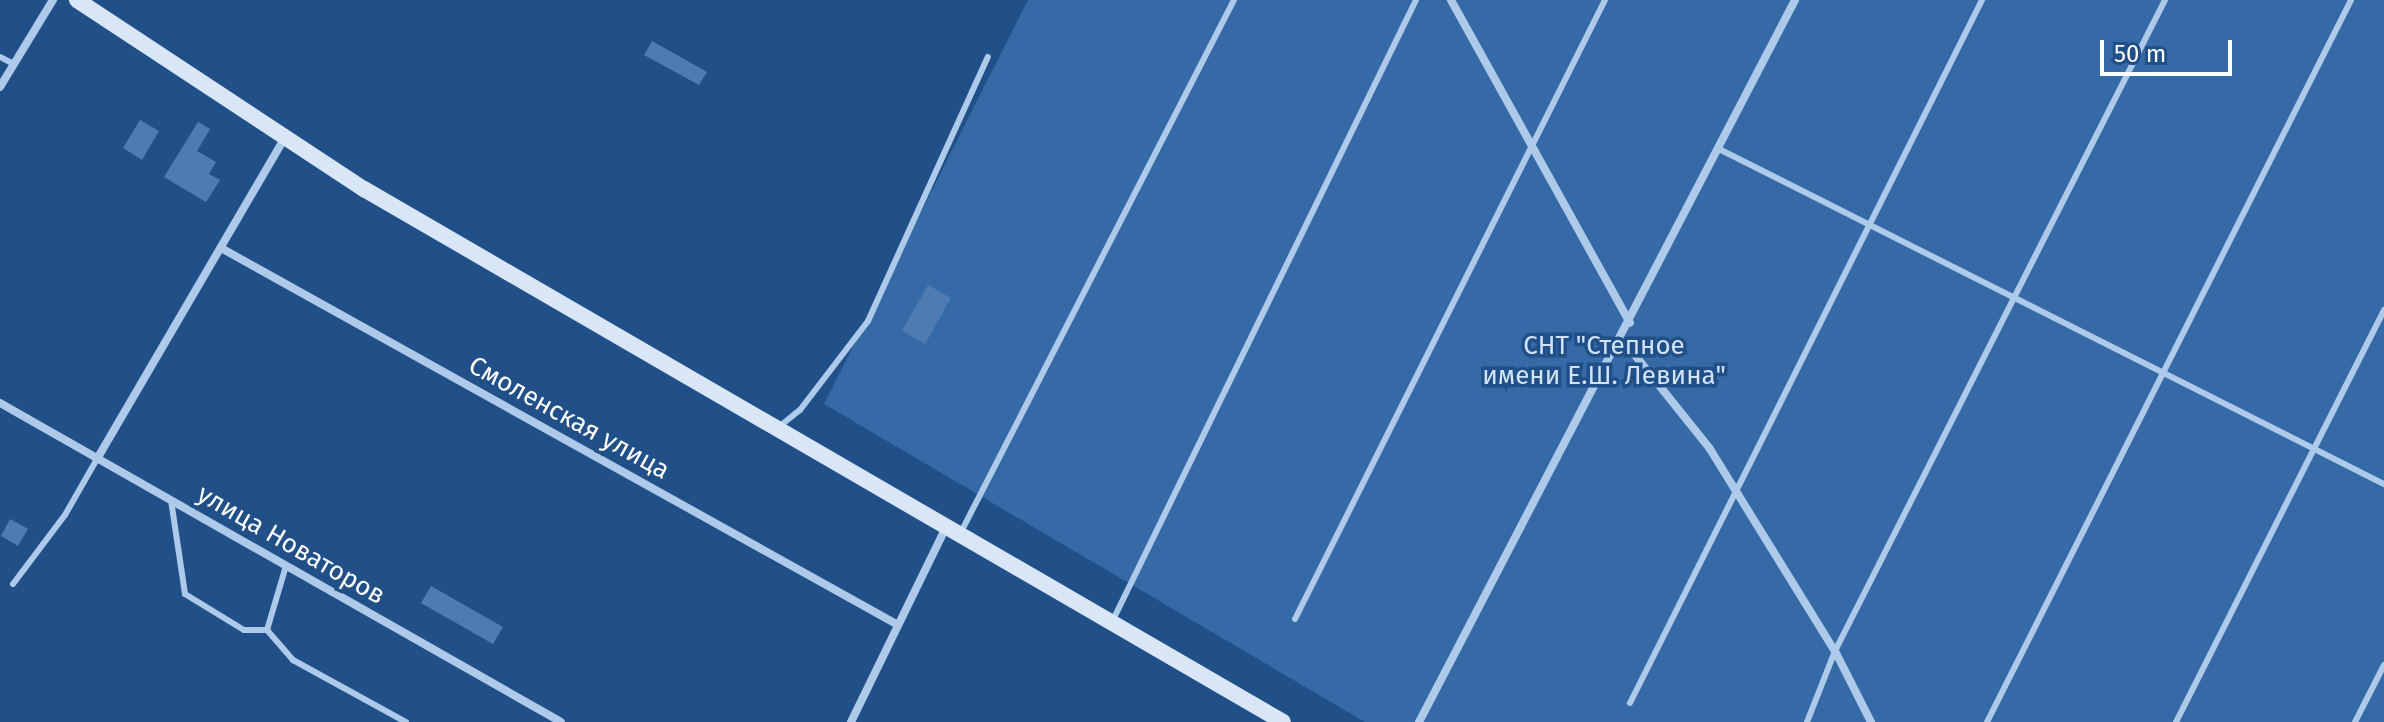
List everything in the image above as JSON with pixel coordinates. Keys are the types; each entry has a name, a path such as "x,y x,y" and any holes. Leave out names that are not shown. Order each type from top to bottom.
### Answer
{"street":[{"path":"0,87 53,0"},
{"path":"77,0 364,189 778,428 952,533 1283,722"},
{"path":"1451,0 1630,323"},
{"path":"1419,722 1622,339 1795,0"},
{"path":"97,459 285,137"},
{"name":"Смоленская улица","path":"221,248 898,625"},
{"path":"1622,339 1735,486 1835,651 1871,722"},
{"name":"улица Новаторов","path":"0,403 561,722"},
{"path":"851,722 898,625 952,533"}],"lane":[{"path":"952,533 1234,0"},
{"path":"1111,624 1416,0"},
{"path":"1295,619 1605,0"},
{"path":"1630,703 1735,486 1982,0"},
{"path":"1807,722 1835,651 2165,0"},
{"path":"1987,722 2351,0"},
{"path":"0,57 14,64"},
{"path":"778,428 800,410 868,321 988,57"},
{"path":"1719,149 2384,484"},
{"path":"2176,722 2384,310"},
{"path":"13,584 65,515 97,459"},
{"path":"171,500 185,594 244,630 267,630 293,660 406,722"},
{"path":"267,630 286,566"},
{"path":"2355,722 2384,665"}],"green space":[{"name":"СНТ \"Степное имени Е.Ш. Левина\"","path":"1028,0 2384,0 2384,722 1365,722 824,404"}],"building":[{"path":"652,41 707,72 699,85 644,55"},
{"path":"140,120 159,131 142,160 123,148"},
{"path":"198,122 210,129 197,151 216,162 209,174 220,180 206,202 164,177"},
{"path":"928,285 951,298 925,344 902,331"},
{"path":"10,519 28,529 18,546 1,536"},
{"path":"431,586 503,627 493,644 421,603"}]}
